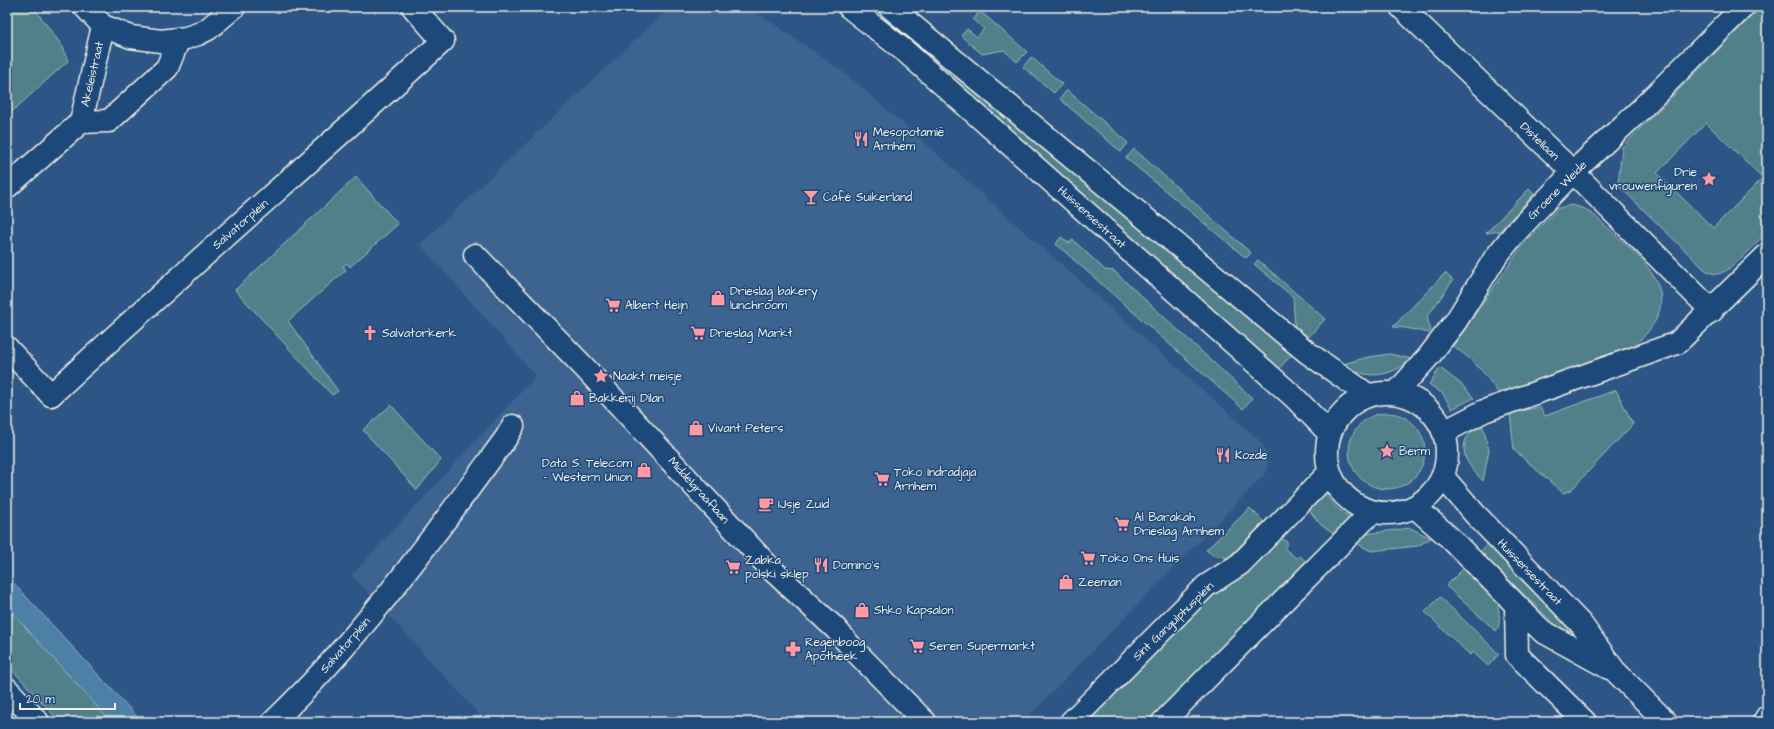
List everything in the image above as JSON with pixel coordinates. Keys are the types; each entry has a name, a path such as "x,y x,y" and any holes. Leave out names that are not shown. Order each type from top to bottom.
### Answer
{"street":[{"name":"Akeleistraat","path":"85,7 102,26 131,37 161,41 179,39 198,34 208,29 234,7"},
{"name":"Salvatorplein","path":"7,348 51,395 158,295 349,128 443,41 413,7"},
{"name":"Huissensestraat","path":"849,7 906,52 1295,398 1329,433"},
{"path":"890,7 922,32 1048,140 1313,358 1368,395"},
{"name":"Distellaan","path":"1401,7 1573,172 1712,311"},
{"name":"Groene Weide","path":"1396,393 1429,356 1456,321 1496,258 1514,233 1573,172 1640,110 1743,7"},
{"name":"Akeleistraat","path":"81,122 102,26"},
{"path":"7,187 81,122 109,121 167,68 179,39"},
{"name":"Middelgraaflaan","path":"475,255 589,371 771,569 836,629 852,648 925,722"},
{"path":"1444,432 1484,411 1677,343 1712,311 1767,255"},
{"path":"1382,392 1396,393 1412,398 1426,406 1437,418 1444,432 1447,444 1447,456 1442,477 1436,489 1415,507 1401,512 1386,514 1372,512 1358,506 1346,498 1336,486 1329,473 1326,458 1329,433 1335,420 1355,401 1368,395 1382,392"},
{"name":"Salvatorplein","path":"273,722 309,688 413,564 506,438 513,426"},
{"name":"Sint Gangulphusplein","path":"1071,722 1206,586 1240,564 1329,473"},
{"name":"Huissensestraat","path":"1442,477 1474,513 1581,624 1614,670 1666,722"},
{"name":"Huissensestraat","path":"1415,507 1450,538 1542,631 1614,670"},
{"path":"1163,722 1372,512"},
{"path":"1516,606 1517,655 1585,722"},
{"path":"7,689 38,722"},
{"path":"1764,722 1767,717"}],"shaded area":[{"path":"670,7 749,7 839,69 866,91 1258,439 1265,449 1268,466 1264,475 1023,722 486,722 352,575 536,376 420,244"},
{"path":"7,576 142,722 111,722 7,607"}],"green space":[{"path":"7,7 33,7 60,43 68,61 7,116"},
{"path":"1761,7 1767,7 1767,232 1742,258 1727,270 1720,273 1714,274 1705,270 1618,185 1622,147","holes":["1706,123 1763,178 1713,228 1657,173"]},
{"path":"980,11 1027,52 1017,62 1004,50 982,54 961,36 967,29 977,37 984,29 973,20"},
{"path":"1031,57 1062,84 1054,93 1023,67"},
{"path":"938,60 1293,353 1279,369 935,66"},
{"path":"1067,90 1128,143 1121,152 1060,99"},
{"path":"1134,149 1251,253 1246,258 1126,158"},
{"path":"356,177 398,224 350,267 347,263 343,266 346,270 288,321 338,391 332,395 235,290"},
{"path":"1529,189 1534,194 1500,231 1486,233"},
{"path":"1572,205 1585,209 1595,216 1641,260 1653,275 1660,291 1660,308 1652,326 1635,345 1498,393 1489,379 1478,367 1453,346 1522,246 1558,208"},
{"path":"1061,237 1069,243 1073,240 1105,270 1114,271 1252,398 1243,409 1056,244"},
{"path":"1258,260 1325,319 1308,338 1295,328 1293,297 1254,264"},
{"path":"1445,273 1453,280 1427,317 1431,331 1429,333 1393,327"},
{"path":"1390,354 1412,359 1396,370 1378,375 1361,373 1343,364 1368,357"},
{"path":"1440,368 1461,384 1474,398 1452,409 1443,394 1429,384"},
{"path":"1616,390 1633,424 1571,490 1563,493 1514,450 1510,413 1540,407 1545,416"},
{"path":"391,405 441,460 417,490 363,430"},
{"path":"1380,413 1394,413 1408,419 1419,430 1425,444 1425,458 1422,466 1414,478 1408,483 1394,489 1380,489 1366,483 1355,472 1349,458 1349,444 1355,430 1366,419"},
{"path":"1482,423 1489,450 1483,481 1468,462 1464,451 1464,445 1467,437"},
{"path":"1325,494 1337,508 1351,519 1335,535 1321,525 1309,510"},
{"path":"1250,508 1264,522 1228,558 1213,555 1206,550"},
{"path":"1410,528 1431,538 1418,546 1371,551 1354,542 1366,534"},
{"path":"1282,538 1288,543 1284,548 1296,558 1300,556 1307,562 1150,722 1086,722 1127,683 1215,590 1248,567"},
{"path":"1487,544 1572,628 1571,632 1560,628 1551,621 1480,552"},
{"path":"1464,568 1498,603 1499,625 1496,631 1446,586"},
{"path":"1440,597 1499,654 1488,666 1473,652 1470,655 1425,612"},
{"path":"7,607 111,722 60,722 7,664"}],"place":[{"name":"Mesopotamië Arnhem","path":"861,139"},
{"name":"Drie vrouwenfiguren","path":"1709,179"},
{"name":"Café Suikerland","path":"811,197"},
{"name":"Drieslag bakery lunchroom","path":"718,298"},
{"name":"Albert Heijn","path":"613,305"},
{"name":"Salvatorkerk","path":"370,333"},
{"name":"Drieslag Markt","path":"698,333"},
{"name":"Naakt meisje","path":"601,376"},
{"name":"Bakkerij Dilan","path":"577,398"},
{"name":"Vivant Peters","path":"696,428"},
{"name":"Berm","path":"1387,451"},
{"name":"Kozde","path":"1223,455"},
{"name":"Data S. Telecom - Western Union","path":"644,470"},
{"name":"Toko Indradjaja Arnhem","path":"882,479"},
{"name":"IJsje Zuid","path":"766,504"},
{"name":"Al Barakah Drieslag Arnhem","path":"1122,524"},
{"name":"Toko Ons Huis","path":"1088,558"},
{"name":"Domino's","path":"821,565"},
{"name":"Żabka polski sklep","path":"733,567"},
{"name":"Zeeman","path":"1066,582"},
{"name":"Shko Kapsalon","path":"862,610"},
{"name":"Seren Supermarkt","path":"917,646"},
{"name":"Regenboog Apotheek","path":"793,649"}]}
